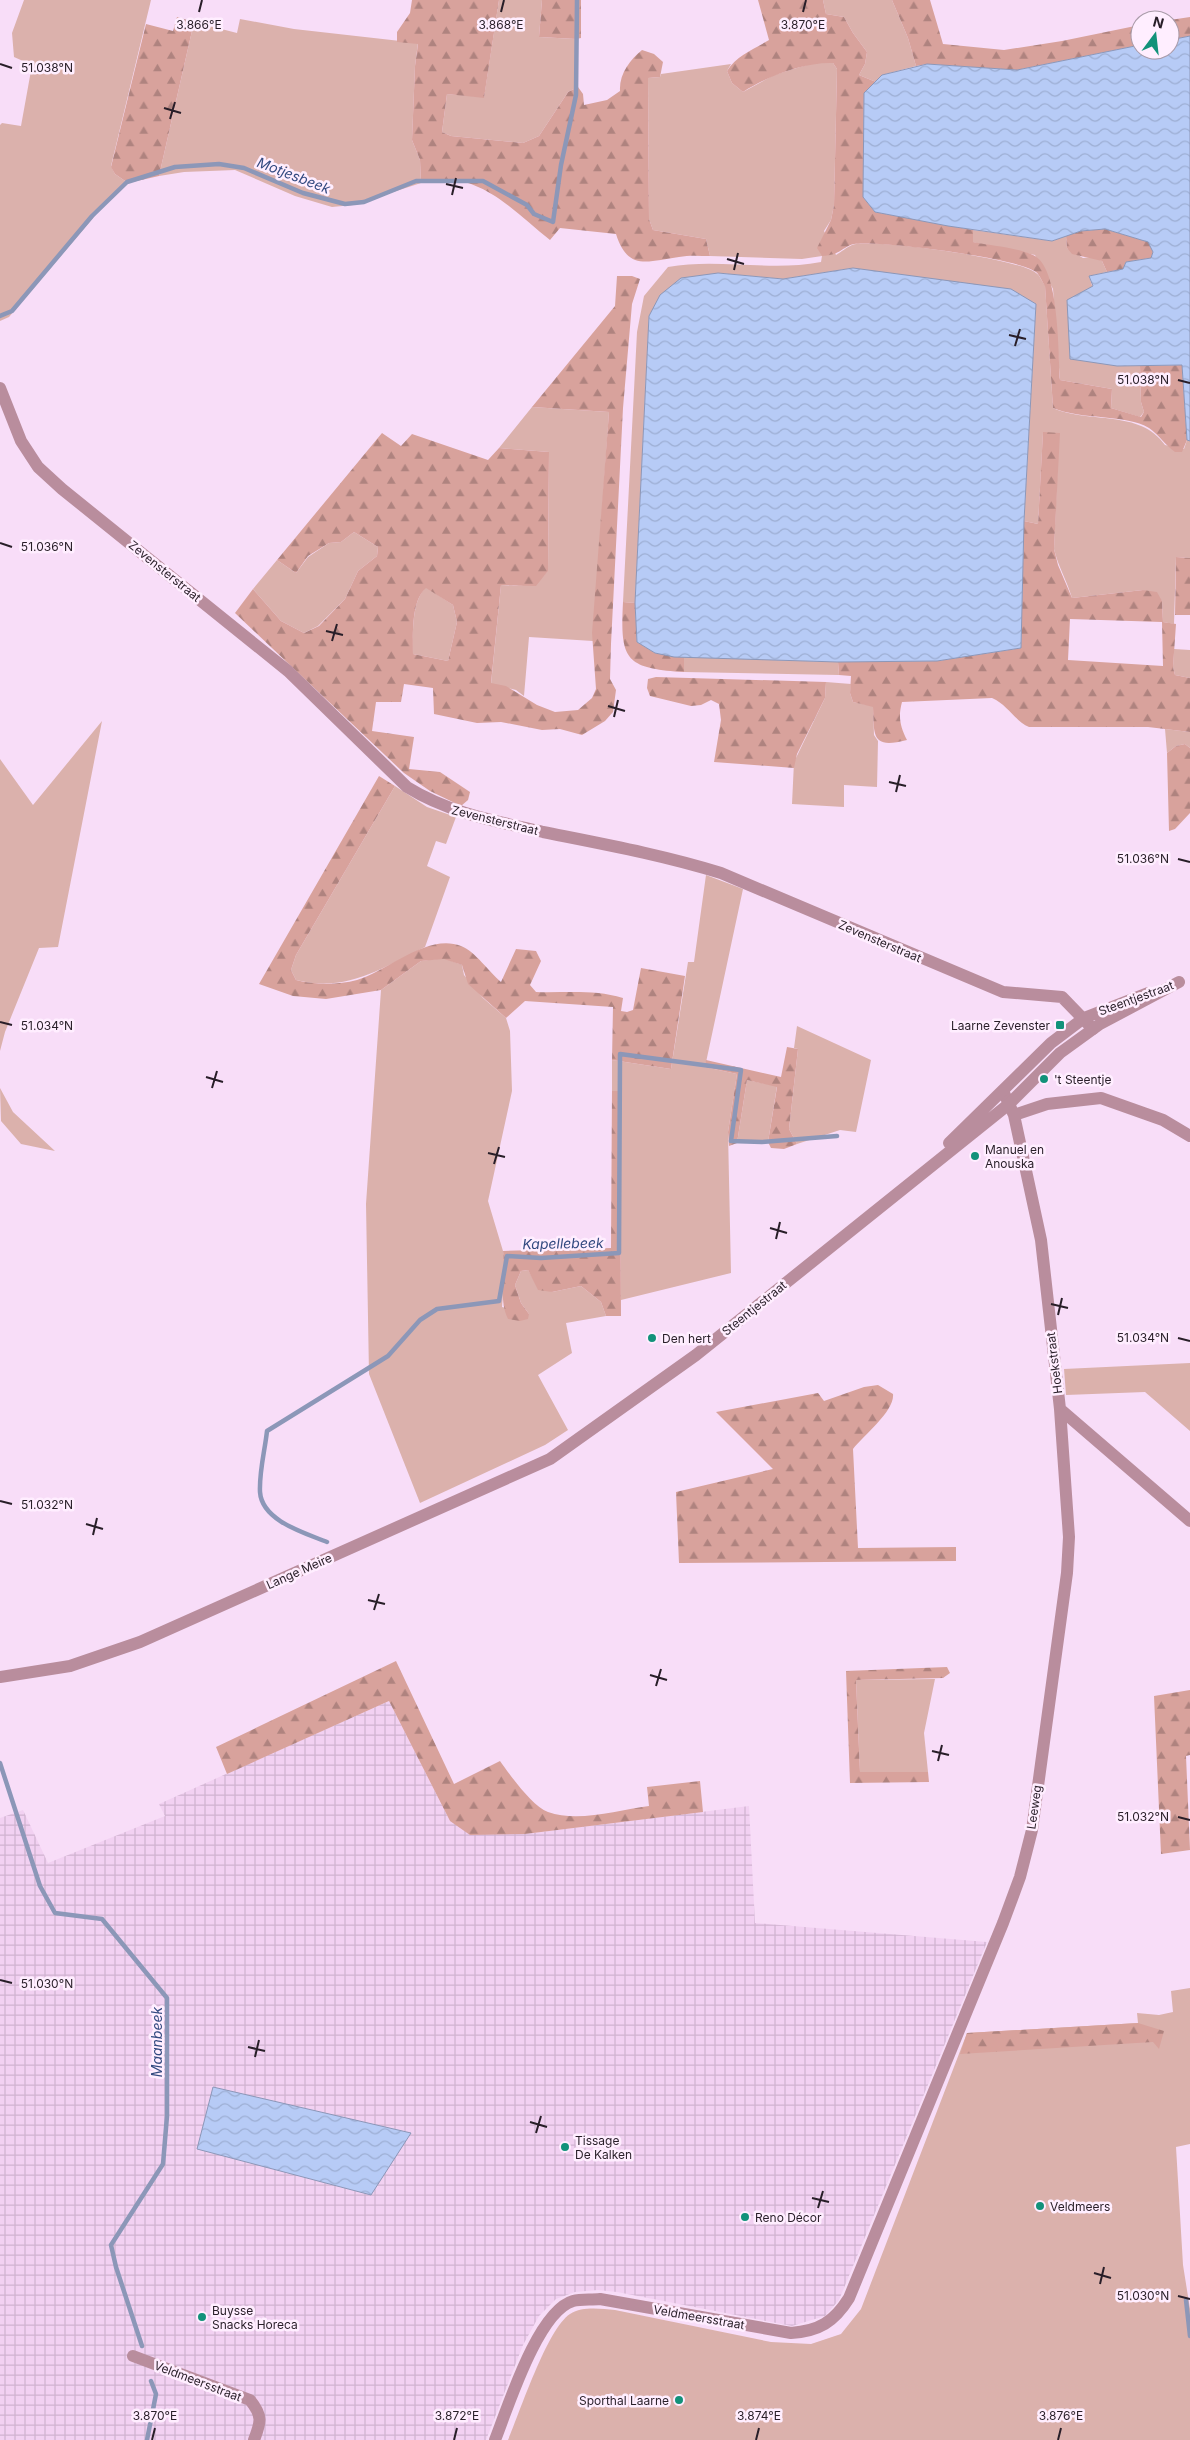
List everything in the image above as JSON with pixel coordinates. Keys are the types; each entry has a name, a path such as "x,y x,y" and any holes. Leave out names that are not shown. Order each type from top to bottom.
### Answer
{"street":[{"name":"Zevensterstraat","path":"0,388 20,441 38,467 62,490 268,654 326,707 406,787 424,798 475,817 683,861 721,873 995,989 1034,996 1062,997 1084,1018 1093,1030"},
{"name":"Steentjestraat","path":"894,1196 1052,1043 1084,1018 1113,1005 1185,980"},
{"name":"Steentjestraat","path":"586,1434 696,1355 894,1196 1012,1110 1060,1053 1093,1030 1185,980"},
{"name":"Hoekstraat","path":"1003,1091 1012,1110 1041,1240 1060,1409 1190,1521"},
{"path":"1012,1110 1101,1098 1162,1120 1190,1136"},
{"name":"Leeweg","path":"896,2182 1003,1923 1020,1877 1032,1830 1067,1573 1069,1537 1060,1409"},
{"name":"Lange Meire","path":"0,1677 70,1666 140,1642 550,1459 586,1434"},
{"name":"Veldmeersstraat","path":"495,2440 537,2338 550,2317 571,2301 600,2299 791,2333 810,2332 826,2324 840,2312 850,2298 896,2182"},
{"name":"Veldmeersstraat","path":"133,2356 250,2400 258,2410 260,2423 254,2440"}],"shaded area":[{"path":"24,0 151,0 111,166 115,174 128,183 104,205 9,317 0,321 0,125 2,123 21,126 32,65 14,57 12,33"},
{"path":"499,0 542,0 539,37 576,39 578,87 568,92 539,136 523,143 451,136 442,132 447,94 484,97"},
{"path":"823,0 892,0 908,38 916,66 882,75 876,82 859,75 865,64 867,52 844,17 826,14"},
{"path":"240,19 294,29 418,43 415,66 412,140 420,160 421,183 353,205 332,207 295,196 235,170 184,172 159,176 194,22 237,33"},
{"path":"813,63 833,63 837,69 834,205 831,220 824,231 836,255 852,245 887,244 976,256 1025,267 1039,275 1045,285 1053,408 1067,413 1113,419 1142,426 1165,445 1184,449 1187,440 1190,441 1190,558 1176,557 1174,624 1163,622 1162,601 1143,590 1072,598 1054,549 1059,433 1043,433 1038,524 1024,521 1036,304 853,268 783,279 718,273 649,316 635,603 623,602 637,332 644,296 668,267 706,264 802,265 821,262 822,256 802,259 710,256 706,239 653,230 649,219 648,78 660,77 661,74 731,64 727,71 732,83 743,92 774,75"},
{"path":"973,230 1052,241 1066,236 1067,248 1083,258 1094,257 1102,261 1107,272 1089,276 1117,366 1140,366 1141,402 1144,412 1140,417 1111,408 1112,389 1060,380 1053,289 1035,255 972,242"},
{"path":"532,407 609,412 593,641 529,637 524,696 516,690 491,684 501,585 527,584 539,580 548,570 549,452 499,448"},
{"path":"354,532 378,547 377,556 358,571 345,599 318,626 304,633 281,621 253,589 277,560 296,573 308,557 329,543 341,542"},
{"path":"426,587 453,605 457,622 448,661 413,654 415,610 421,593"},
{"path":"1174,649 1190,650 1190,678 1175,675 1173,667"},
{"path":"684,657 838,662 839,675 684,672"},
{"path":"826,682 851,684 850,693 853,702 873,706 874,735 878,741 877,787 844,785 844,807 792,804 794,762 825,698"},
{"path":"102,721 58,947 39,948 5,1032 0,1051 0,759 33,805"},
{"path":"1165,729 1190,732 1190,748 1185,744 1176,746 1167,753"},
{"path":"395,786 427,807 456,817 446,844 436,841 427,866 450,877 425,947 378,970 347,981 314,983 296,980 291,970 296,955"},
{"path":"706,875 743,889 705,1067 737,1074 728,1132 731,1273 621,1300 620,1091 612,1091 612,1060 671,1069 688,962 694,962"},
{"path":"444,958 462,965 464,975 483,998 506,1018 510,1031 512,1091 488,1201 503,1251 505,1267 502,1307 529,1314 521,1303 515,1285 521,1271 528,1270 534,1280 552,1292 581,1286 601,1302 606,1316 566,1323 572,1353 538,1375 568,1430 545,1445 420,1503 369,1374 366,1204 381,990 421,961"},
{"path":"797,1026 871,1060 856,1132 840,1130 797,1144 789,1129 798,1049 794,1048"},
{"path":"747,1080 777,1086 768,1142 749,1140 737,1143"},
{"path":"0,1088 13,1112 55,1151 21,1144 1,1121"},
{"path":"1190,1363 1190,1431 1145,1392 1066,1395 1064,1369"},
{"path":"935,1679 924,1733 928,1772 860,1772 856,1680"},
{"path":"389,1701 450,1821 525,1834 749,1806 755,1923 987,1942 839,2300 825,2316 792,2326 617,2292 598,2290 575,2292 556,2299 539,2316 523,2345 486,2440 0,2440 0,1818 23,1810 48,1863 165,1816 159,1804"},
{"name":"Veldmeers","path":"1190,1988 1190,2144 1176,2147 1183,2265 1190,2309 1190,2440 508,2440 543,2353 561,2323 575,2311 592,2309 615,2310 771,2342 811,2344 841,2334 861,2309 967,2033 1138,2023 1137,2013 1159,2015 1173,2012 1171,1991"}],"green space":[{"path":"412,0 499,0 484,98 447,94 442,132 451,136 523,143 539,136 568,92 578,87 583,94 584,105 607,100 620,91 623,73 642,50 654,54 663,62 660,77 648,78 649,219 653,230 706,239 710,256 687,256 649,262 640,261 633,259 627,254 616,234 560,228 550,240 507,204 476,186 459,181 441,180 421,183 420,160 412,140 415,66 418,44 397,42 397,32 410,13"},
{"path":"542,0 581,0 581,38 539,37"},
{"path":"758,0 823,0 826,14 844,17 867,52 865,64 859,75 876,82 864,93 863,197 875,212 973,230 973,242 1026,252 1042,262 1053,293 1056,312 1060,380 1112,389 1111,408 1141,417 1144,412 1141,402 1140,366 1182,365 1187,440 1182,452 1175,452 1153,431 1139,424 1064,412 1053,408 1045,286 1036,272 1004,261 977,256 918,247 868,243 850,245 837,253 822,256 817,248 831,220 834,205 837,69 833,63 810,65 786,71 743,92 732,83 727,71 731,65 746,53 769,40"},
{"path":"892,0 930,0 943,44 1004,50 1062,41 1130,27 1130,47 1017,70 927,64 916,66 908,38"},
{"path":"177,17 194,22 159,176 128,183 115,174 111,167 146,24 173,31"},
{"path":"1190,17 1190,36 1180,38 1180,18"},
{"path":"1105,229 1149,242 1153,252 1151,258 1126,262 1123,269 1107,272 1102,261 1072,254 1067,248 1066,236 1081,231"},
{"path":"617,276 632,276 640,279 632,304 623,408 611,644 610,679 616,690 613,712 605,721 582,735 560,729 542,730 501,722 477,723 434,714 433,688 404,684 401,702 376,702 372,731 414,737 409,769 440,772 470,792 468,800 461,806 430,791 404,773 235,613 253,589 281,621 304,633 319,626 345,599 358,571 377,556 378,547 354,532 341,542 329,543 308,556 296,573 277,560 382,433 401,446 412,434 488,460 499,448 549,452 548,571 536,586 501,585 491,683 506,686 537,705 555,712 578,710 592,698 596,689 592,633 609,412 532,407 615,306","holes":["426,588 453,605 457,622 448,661 413,654 415,609 421,594"]},
{"path":"1043,432 1060,433 1054,549 1058,565 1072,598 1143,590 1157,592 1162,601 1163,622 1176,624 1173,667 1175,675 1190,678 1190,732 1148,727 1029,727 992,698 902,702 900,721 907,740 887,743 881,741 875,733 873,707 853,702 850,693 851,676 839,675 838,662 937,661 1021,648 1024,521 1038,524","holes":["1070,619 1162,622 1163,666 1068,660"]},
{"path":"1176,557 1190,558 1190,615 1175,615"},
{"path":"623,602 635,603 637,642 655,653 684,657 684,672 649,668 630,657 625,649 623,637"},
{"path":"656,677 826,682 825,698 797,754 794,768 714,762 721,720 719,704 711,700 701,705 691,706 650,696 647,688 648,679"},
{"path":"1185,744 1190,748 1190,813 1175,829 1169,831 1167,753 1176,746"},
{"path":"379,776 395,786 296,955 291,970 296,980 326,984 357,980 421,949 448,943 461,946 472,953 501,982 516,949 536,951 541,961 530,985 536,992 591,992 612,995 623,998 621,1011 627,1012 633,1010 641,968 685,976 671,1069 612,1060 613,1007 525,1001 506,1018 468,984 462,965 444,959 421,961 381,990 326,999 293,996 259,984"},
{"path":"787,1047 798,1049 789,1129 797,1144 784,1149 771,1148 768,1142 777,1087 747,1080 737,1143 729,1146 728,1132 737,1074 705,1067 706,1060 781,1077"},
{"path":"612,1091 620,1091 621,1316 606,1316 601,1302 581,1286 552,1292 538,1290 528,1270 521,1271 515,1285 521,1303 529,1314 528,1319 520,1321 508,1319 503,1303 503,1251 611,1248"},
{"path":"878,1385 893,1394 892,1401 878,1423 853,1449 858,1548 956,1547 956,1561 679,1563 676,1492 773,1469 716,1412 818,1393 824,1401 864,1387"},
{"path":"396,1661 454,1784 500,1761 522,1790 542,1809 560,1815 585,1816 649,1806 647,1787 700,1781 703,1812 525,1834 470,1835 450,1821 389,1701 227,1774 216,1747"},
{"path":"947,1667 950,1673 943,1678 856,1680 860,1772 928,1772 929,1782 850,1783 846,1671"},
{"path":"1190,1690 1190,1755 1186,1756 1190,1850 1161,1854 1154,1696"},
{"path":"1138,2023 1164,2031 1159,2049 1153,2042 960,2054 967,2033"}],"water":[{"path":"1190,36 1190,441 1187,440 1182,365 1117,366 1070,359 1067,300 1093,286 1089,276 1123,269 1126,262 1151,258 1153,252 1148,242 1105,229 1081,231 1052,241 948,226 875,212 863,197 864,93 882,75 927,64 1017,70 1130,47 1130,60 1180,60 1180,38"},
{"path":"853,268 1011,289 1036,304 1024,521 1021,648 937,661 838,662 674,657 655,653 637,642 635,603 649,316 660,295 681,278 718,273 783,279"},
{"path":"213,2087 411,2133 371,2195 197,2149"}],"waterway":[{"name":"Motjesbeek","path":"0,316 12,311 92,216 127,182 175,167 219,164 244,168 303,193 345,204 364,202 416,181 483,181 527,205 534,214 553,222 561,165 576,95 577,0"},
{"name":"Kapellebeek","path":"327,1542 286,1525 268,1511 263,1502 260,1492 260,1477 267,1431 388,1356 420,1320 437,1309 499,1301 507,1256 541,1258 619,1253 620,1054 741,1070 731,1141 762,1142 837,1136"},
{"name":"Maanbeek","path":"0,1763 40,1886 55,1913 102,1919 167,1998 167,2116 163,2164 111,2245 116,2267 142,2346"},
{"path":"1186,2300 1190,2336"},
{"name":"Maanbeek","path":"147,2440 156,2394 151,2381"}],"place":[{"name":"Laarne Zevenster","path":"1060,1025"},
{"name":"'t Steentje","path":"1044,1079"},
{"name":"Manuel en Anouska","path":"975,1156"},
{"name":"Den hert","path":"652,1338"},
{"name":"Tissage De Kalken","path":"565,2147"},
{"name":"Veldmeers","path":"1040,2206"},
{"name":"Reno Décor","path":"745,2217"},
{"name":"Buysse Snacks Horeca","path":"202,2317"},
{"name":"Sporthal Laarne","path":"679,2400"}]}
